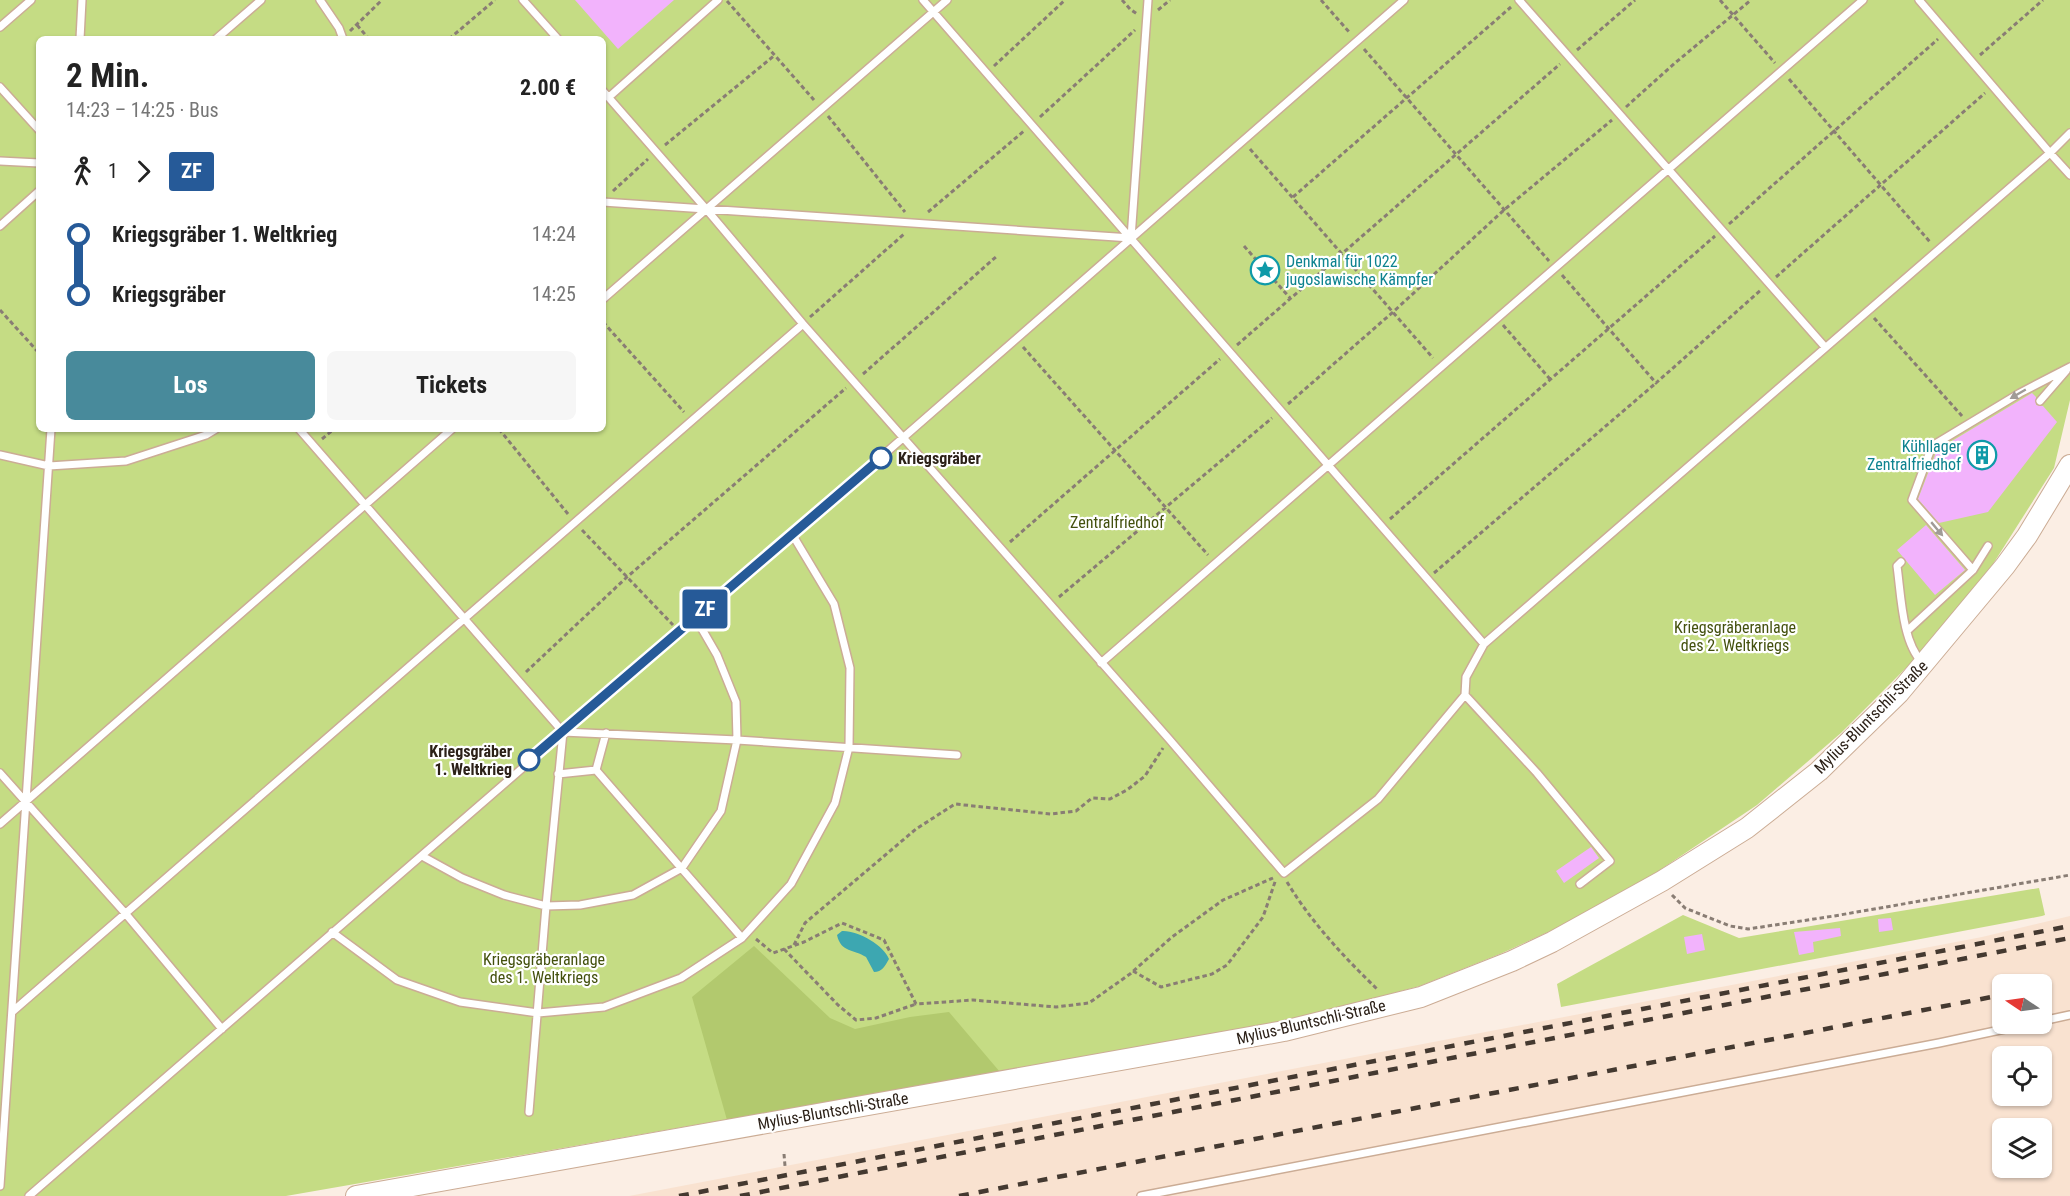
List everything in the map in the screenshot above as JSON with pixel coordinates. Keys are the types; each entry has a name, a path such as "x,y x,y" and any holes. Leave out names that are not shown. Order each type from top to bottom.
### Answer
{"street":[{"name":"Mylius-Bluntschli-Straße","path":"356,1196 1295,1028 1421,997 1512,961 1552,942 1662,881 1747,828 1819,771 1882,710 1924,664 2016,551 2070,465"}],"lane":[{"path":"0,27 31,0"},
{"path":"80,36 82,0"},
{"path":"219,36 261,0"},
{"path":"320,0 342,36"},
{"path":"523,0 555,36"},
{"path":"609,97 718,0"},
{"path":"923,0 1484,644"},
{"path":"606,296 947,0"},
{"path":"1131,238 1148,0"},
{"path":"29,1196 678,631 904,438 1404,0"},
{"path":"1519,0 1825,347"},
{"path":"1101,663 1498,320 1863,0"},
{"path":"1919,0 2070,175"},
{"path":"0,87 36,127"},
{"path":"606,94 803,324 1051,604 1284,873 1378,800 1465,695 1466,677 1484,644 2050,153 2070,132"},
{"path":"0,161 36,163"},
{"path":"0,226 36,194"},
{"path":"606,202 1131,238"},
{"path":"12,1012 803,324"},
{"path":"1972,570 1912,500 1932,446 2019,393 2070,367"},
{"path":"2040,401 2070,367"},
{"path":"0,1186 51,432"},
{"path":"0,455 49,466 126,461 211,432"},
{"path":"302,432 563,732 529,1112"},
{"path":"0,824 449,432"},
{"path":"332,932 396,980 460,1002 538,1013 604,1007 681,978 745,935 791,884 835,804 849,747 850,668 834,604 792,534"},
{"path":"1907,631 1972,570 1988,546"},
{"path":"1901,562 1897,566 1907,631 1917,657 1924,664"},
{"path":"422,856 462,878 504,895 546,906 580,905 633,895 682,868 721,810 737,740 736,702 717,655 696,617"},
{"path":"1465,695 1537,773 1610,861 1580,884"},
{"path":"563,732 737,740 957,755"},
{"path":"596,770 606,733"},
{"path":"596,770 682,868 745,935"},
{"path":"558,774 596,770"},
{"path":"0,773 125,913 222,1029"},
{"path":"2052,1019 2070,1015"},
{"path":"1141,1196 1992,1032"}],"path":[{"path":"346,36 382,0"},
{"path":"453,36 495,0"},
{"path":"726,0 822,109 915,224 803,324"},
{"path":"986,73 1065,0"},
{"path":"1122,0 1130,9 1147,19"},
{"path":"1321,0 1656,382"},
{"path":"1293,198 1519,0"},
{"path":"1002,549 1635,0"},
{"path":"1720,0 1937,250"},
{"path":"1051,604 1281,410 1393,312 1504,210 1751,0"},
{"path":"1972,62 2043,0"},
{"path":"357,25 366,36"},
{"path":"1382,526 1946,32"},
{"path":"611,193 775,55"},
{"path":"1427,579 1656,382 1993,86"},
{"path":"1243,141 1441,367"},
{"path":"1244,246 1290,298"},
{"path":"518,680 627,577 998,256"},
{"path":"0,310 36,350"},
{"path":"1867,310 1969,424"},
{"path":"1498,320 1550,379"},
{"path":"606,325 692,421"},
{"path":"1016,339 1215,563"},
{"path":"314,446 330,432"},
{"path":"501,432 575,522 678,631"},
{"path":"794,945 805,923 916,829 955,804 1051,814 1076,811 1092,798 1110,798 1127,790 1145,776 1169,739"},
{"path":"1284,873 1299,901 1351,964 1377,989"},
{"path":"1662,881 1683,907 1730,926 1749,929 2070,875"},
{"path":"784,949 838,1005 856,1020 876,1018 916,1004 973,1000 1056,1007 1089,1003 1223,900 1277,876 1263,917 1227,965 1212,974 1161,987 1133,971"},
{"path":"745,935 773,953 842,923 884,940 916,1004"},
{"path":"784,1154 785,1166"}],"shaded area":[{"path":"2070,916 2070,1196 629,1196 1982,937"}],"green space":[{"name":"Zentralfriedhof","path":"0,0 2070,0 2070,400 2054,468 1993,564 1917,657 1841,733 1757,805 1642,882 1566,924 1500,954 1420,986 1281,1023 286,1196 0,1196"},
{"path":"2039,888 2045,915 2042,916 1561,1007 1557,984 1683,915 1739,938"},
{"path":"754,946 830,1018 855,1029 910,1017 949,1012 1000,1072 727,1120 692,997"}],"water":[{"path":"842,931 862,936 882,949 889,959 883,968 874,972 866,957 845,948 837,935"}],"building":[{"path":"575,0 674,0 618,49"},
{"name":"Kühllager Zentralfriedhof","path":"2032,393 2036,397 2036,405 2043,406 2057,422 1988,512 1939,523 1918,499 1937,450"},
{"path":"1926,525 1965,570 1935,595 1897,550"},
{"path":"1591,847 1599,858 1564,883 1556,871"},
{"path":"1891,918 1893,930 1879,932 1878,919"},
{"path":"1840,928 1841,936 1813,942 1814,952 1799,955 1794,932"},
{"path":"1702,934 1705,950 1687,954 1684,937"}],"railway":[{"path":"679,1196 2070,926"},
{"path":"740,1196 2070,938"},
{"path":"959,1196 1992,997"}],"bus line":[{"name":"ZF","path":"529,760 881,458"}],"place":[{"name":"Denkmal für 1022 jugoslawische Kämpfer","path":"1265,270"},
{"name":"Kühllager Zentralfriedhof","path":"1982,455"},
{"name":"Kriegsgräber","path":"881,458"},
{"name":"Kriegsgräber 1. Weltkrieg","path":"529,760"}],"park label":[{"name":"Kriegsgräberanlage des 2. Weltkriegs","path":"1735,636"},
{"name":"Kriegsgräberanlage des 1. Weltkriegs","path":"544,968"}]}
